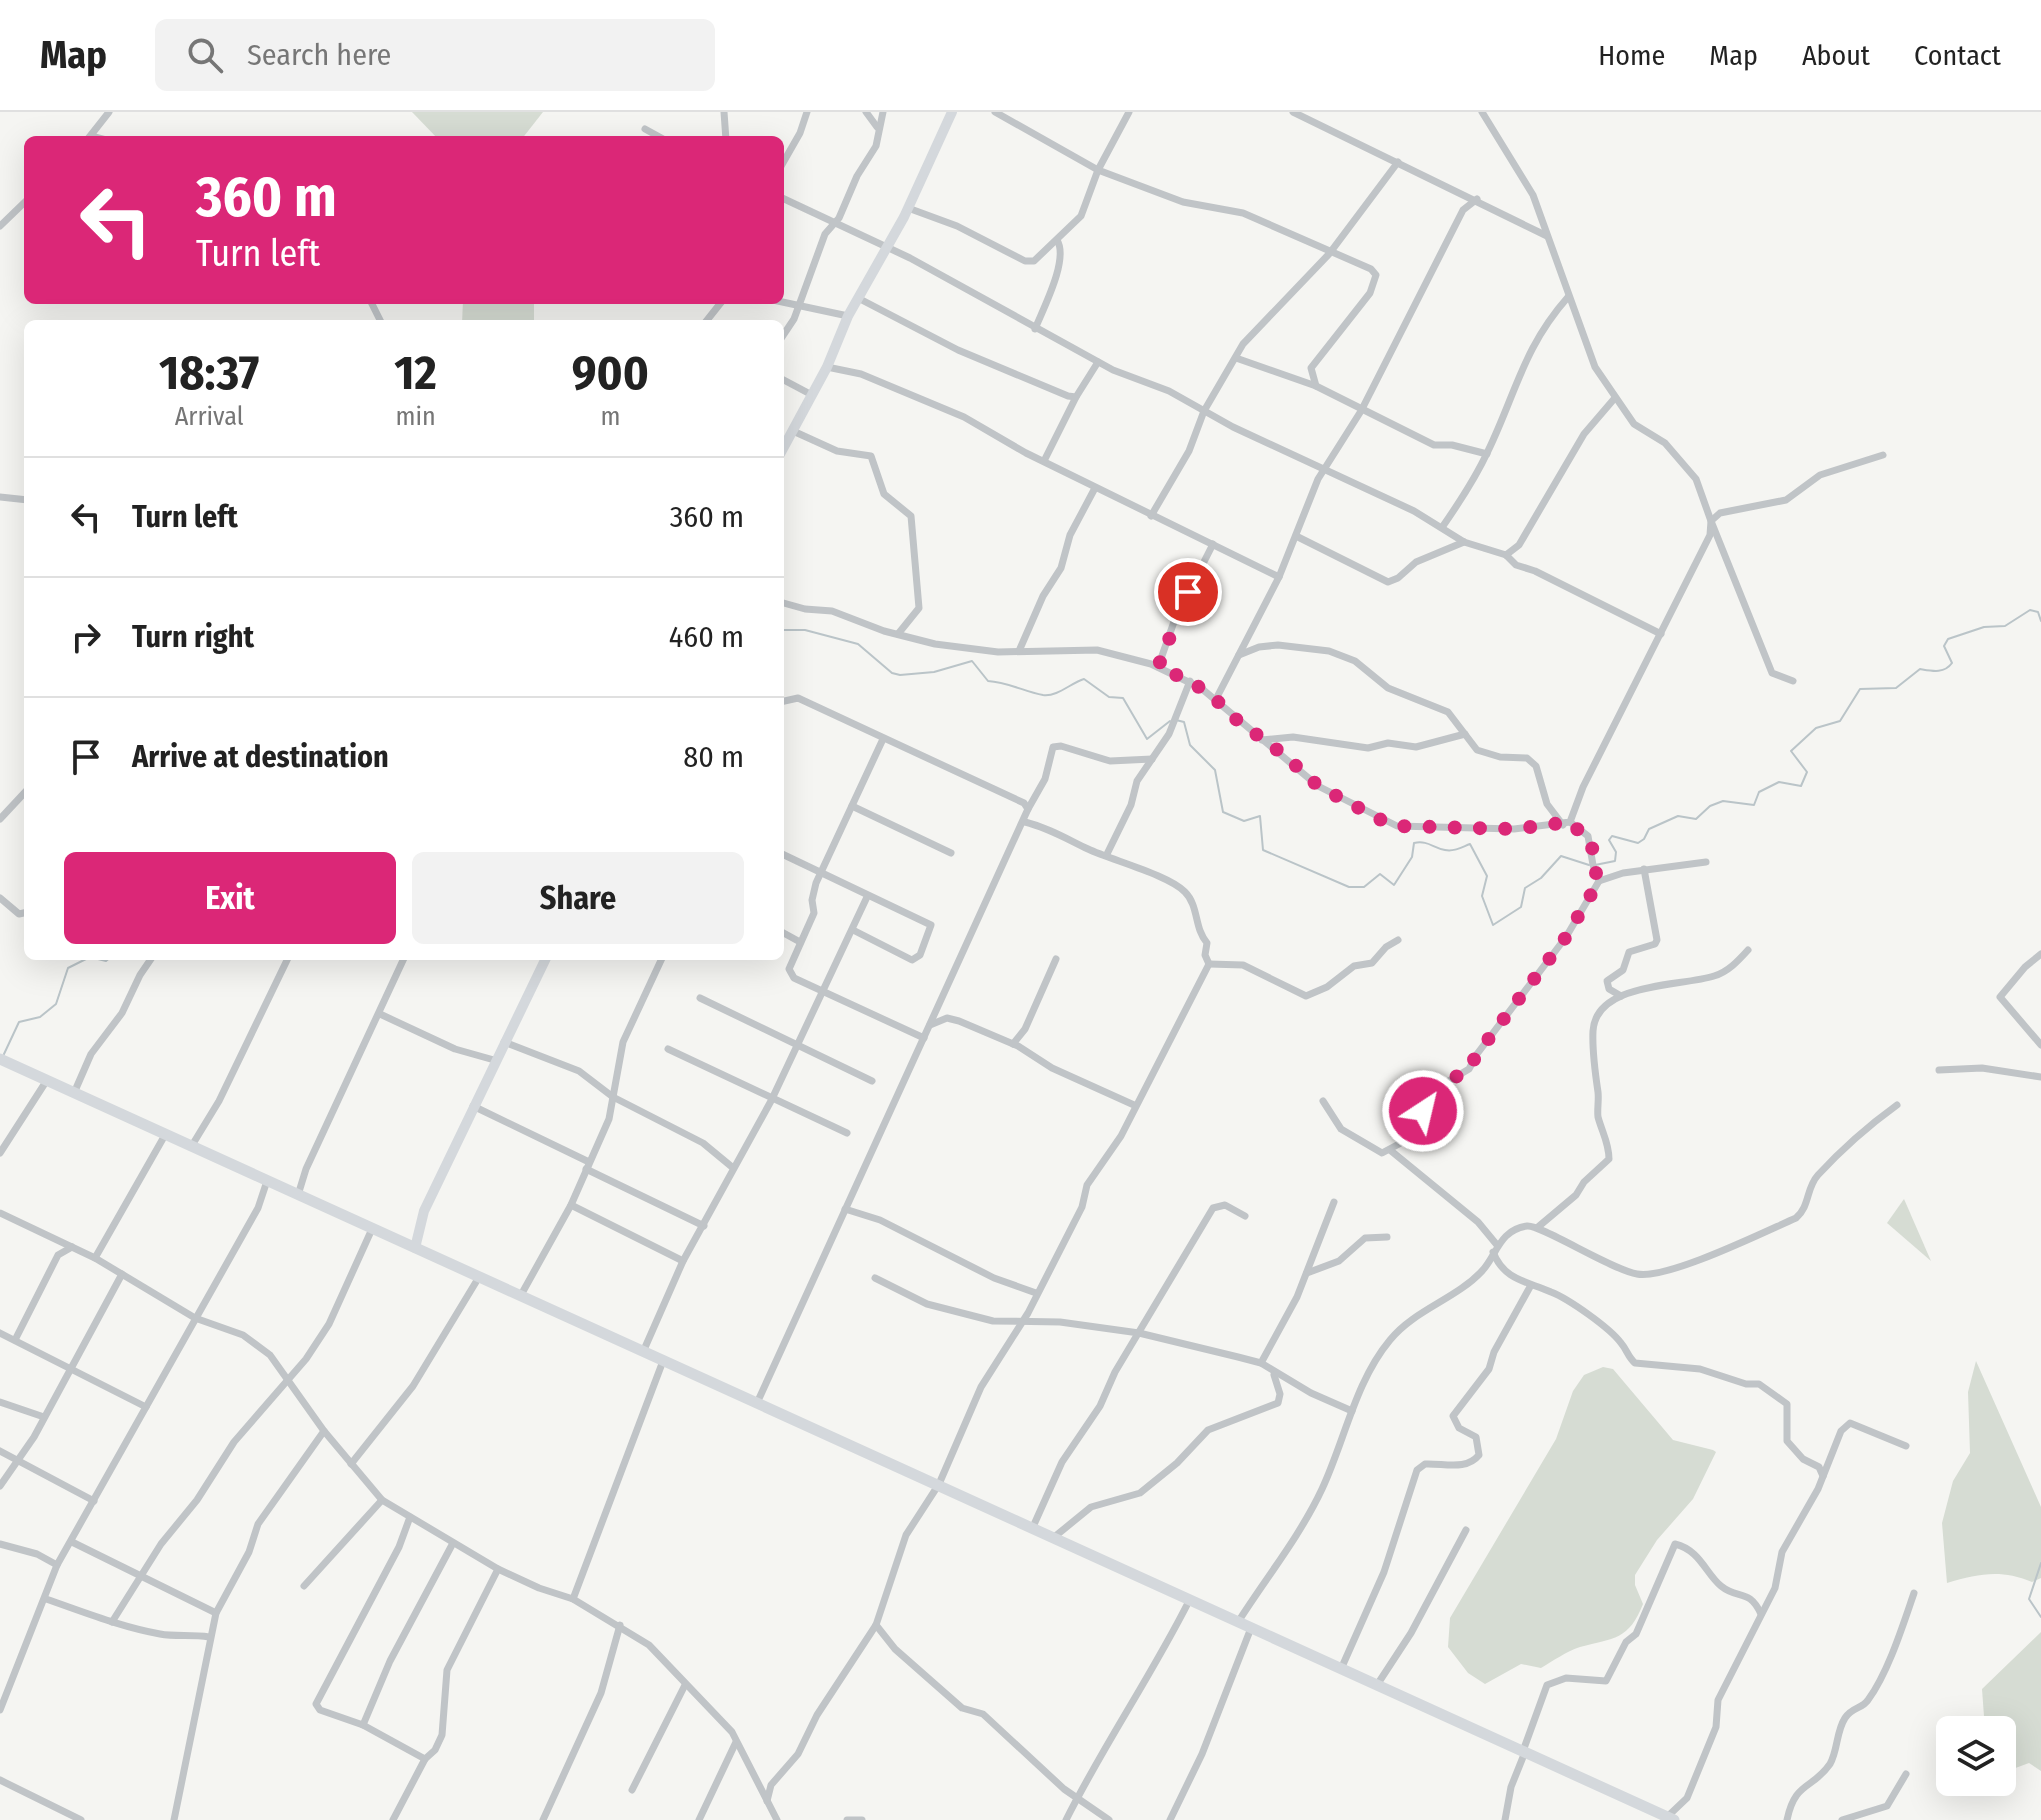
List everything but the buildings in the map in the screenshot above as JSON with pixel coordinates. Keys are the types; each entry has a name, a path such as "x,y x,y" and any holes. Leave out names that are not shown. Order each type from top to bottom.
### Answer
{"main road":[{"path":"0,1059 1670,1819"}],"street":[{"path":"91,136 109,112"},
{"path":"724,112 726,136"},
{"path":"784,161 800,133 807,112"},
{"path":"866,112 877,127"},
{"path":"784,334 794,319 796,306 825,234 876,146 877,127 883,112"},
{"path":"784,447 827,367 848,316 908,208 952,112"},
{"path":"995,112 1098,170 1183,202 1243,213 1371,269 1376,275 1375,283 1311,368 1316,386"},
{"path":"908,208 957,226 1025,261 1034,261 1081,216 1098,170 1129,112"},
{"path":"1293,112 1477,199 1547,236"},
{"path":"1311,119 1318,112"},
{"path":"1482,112 1533,195 1595,367 1634,424 1665,443 1696,479 1772,673 1793,681"},
{"path":"645,129 658,136"},
{"path":"1151,516 1189,451 1204,411 1243,344 1331,251 1398,162"},
{"path":"784,198 888,247 1098,362 1169,391 1204,411 1443,526 1464,542 1506,555 1516,565 1535,571 1661,634"},
{"path":"1216,699 1279,577 1324,468 1361,411 1463,210 1477,199"},
{"path":"0,226 24,203"},
{"path":"1035,329 1062,263 1062,247 1057,240"},
{"path":"1443,526 1487,454 1525,358 1543,326 1568,297"},
{"path":"858,298 958,350 1076,397"},
{"path":"784,303 848,316"},
{"path":"707,320 720,304"},
{"path":"1236,358 1316,386 1434,445 1452,445 1487,454"},
{"path":"1044,461 1076,397 1098,362"},
{"path":"827,367 861,374 952,411 1095,488 1279,577"},
{"path":"784,380 812,395"},
{"path":"1506,555 1519,545 1584,434 1614,399"},
{"path":"793,431 837,451 871,456 884,494 911,516 919,608 898,634"},
{"path":"1567,824 1710,535 1711,521 1720,513 1786,500 1820,475 1883,455"},
{"path":"1019,651 1043,596 1061,568 1070,535 1095,488"},
{"path":"0,497 24,500"},
{"path":"1296,536 1388,582 1398,578 1416,562 1464,542"},
{"path":"1158,667 1175,619 1213,544"},
{"path":"784,603 805,609 832,611 898,634 967,649 1097,650 1158,667 1190,681 1216,699 1225,711 1318,786 1397,826 1514,829 1567,824"},
{"path":"1239,655 1259,647 1278,645 1329,651 1355,661 1388,688 1448,712 1477,750 1500,757 1527,758 1536,766 1547,804 1567,824 1588,836 1599,881 1566,937 1477,1054 1469,1069 1422,1097 1422,1117 1390,1150 1382,1153 1341,1129 1323,1101"},
{"path":"1107,854 1131,805 1137,781 1172,725 1190,681"},
{"path":"784,701 798,698 1024,803 1028,809"},
{"path":"1262,740 1293,737 1368,748 1388,743 1416,747 1465,734"},
{"path":"883,739 813,892 814,913 792,958 790,974 822,992 924,1038"},
{"path":"757,1403 1025,822 1028,809 1045,779 1053,747 1061,746 1110,761 1152,759"},
{"path":"0,819 24,793"},
{"path":"852,806 951,853"},
{"path":"1025,822 1107,854 1185,891 1193,904 1200,935 1207,943 1205,955 1209,964"},
{"path":"784,855 931,925 920,955 912,960 853,930"},
{"path":"1599,881 1644,869 1706,862"},
{"path":"1621,996 1609,989 1607,981 1623,970 1629,952 1655,944 1657,940 1644,869"},
{"path":"643,1352 683,1261 771,1101 867,897"},
{"path":"0,898 19,914 24,913"},
{"path":"784,933 800,942"},
{"path":"1209,964 1243,965 1306,996 1327,987 1354,966 1372,963 1398,940"},
{"path":"1538,1227 1576,1195 1584,1182 1609,1159 1609,1145 1597,1114 1593,1030 1602,1007 1621,996 1716,976 1748,950"},
{"path":"2041,954 2025,967 2000,997 2041,1045"},
{"path":"1013,1044 1025,1029 1056,959"},
{"path":"74,1093 91,1054 122,1013 150,960"},
{"path":"191,1147 213,1113 287,960"},
{"path":"297,1195 306,1169 403,960"},
{"path":"415,1248 424,1211 494,1060 545,960"},
{"path":"521,1295 571,1205 609,1119 623,1042 661,960"},
{"path":"767,1801 771,1785 798,1754 817,1715 876,1625 906,1535 939,1484 981,1387 1022,1323 1082,1207 1087,1185 1121,1136 1134,1105 1209,964"},
{"path":"700,998 796,1047 872,1081"},
{"path":"380,1014 455,1049 482,1054 494,1060"},
{"path":"930,1025 947,1018 1013,1044 1052,1068 1134,1105"},
{"path":"504,1042 579,1071 613,1097 703,1143 732,1167"},
{"path":"668,1049 771,1101 847,1133"},
{"path":"1939,1070 1982,1068 2041,1077"},
{"path":"0,1153 47,1080"},
{"path":"1238,1622 1308,1517 1352,1411 1391,1338 1483,1270 1495,1249 1519,1228 1538,1227 1572,1248 1640,1275 1677,1268 1796,1218 1804,1211 1811,1185 1819,1174 1865,1127 1897,1105"},
{"path":"473,1106 704,1226"},
{"path":"95,1258 165,1135"},
{"path":"1390,1150 1478,1222 1495,1249 1501,1269 1531,1285 1554,1292 1621,1343 1635,1363 1700,1369 1746,1384 1759,1384 1787,1404 1787,1441 1803,1459 1819,1467 1823,1476"},
{"path":"0,1710 57,1565 258,1208 267,1181"},
{"path":"1261,1363 1307,1273 1334,1202"},
{"path":"571,1205 683,1261"},
{"path":"1032,1529 1062,1462 1086,1430 1213,1208 1225,1205 1245,1216"},
{"path":"845,1209 880,1220 979,1271 1036,1293"},
{"path":"0,1213 95,1258 195,1318 243,1335 270,1355 324,1431 382,1500 498,1569 539,1588 573,1599 649,1645 685,1685 719,1715 777,1820"},
{"path":"112,1622 138,1578 234,1442 306,1359 329,1324 372,1229"},
{"path":"1307,1273 1339,1261 1365,1238 1387,1237"},
{"path":"15,1340 58,1255 72,1247"},
{"path":"0,1486 19,1460 72,1369 122,1274"},
{"path":"351,1464 413,1386 479,1277"},
{"path":"875,1278 927,1304 993,1321 1060,1322 1139,1333 1261,1363 1273,1373 1352,1411"},
{"path":"1341,1669 1384,1572 1417,1470 1425,1464 1462,1465 1473,1462 1479,1455 1476,1437 1459,1428 1453,1416 1489,1369 1494,1352 1531,1285"},
{"path":"0,1333 146,1407"},
{"path":"573,1599 663,1361"},
{"path":"1053,1538 1091,1507 1140,1493 1177,1463 1208,1430 1278,1403 1280,1394 1273,1373"},
{"path":"0,1402 44,1417"},
{"path":"1670,1819 1687,1798 1716,1727 1718,1700 1775,1588 1782,1552 1823,1476 1845,1424 1868,1429 1906,1446"},
{"path":"174,1820 216,1613 249,1552 258,1524 324,1431"},
{"path":"0,1451 94,1501"},
{"path":"304,1586 382,1500"},
{"path":"410,1517 399,1547 317,1697 320,1710 363,1725 425,1759"},
{"path":"1377,1685 1411,1633 1466,1530"},
{"path":"72,1542 138,1578 216,1613"},
{"path":"363,1725 390,1661 453,1543"},
{"path":"0,1544 37,1554 57,1565"},
{"path":"1505,1820 1511,1787 1547,1685 1566,1678 1606,1681 1626,1642 1636,1634 1675,1544 1707,1566 1718,1585 1748,1596 1761,1614"},
{"path":"393,1820 425,1759 435,1750 442,1735 447,1670 498,1569"},
{"path":"1787,1820 1797,1793 1816,1779 1834,1755 1843,1721 1851,1709 1867,1702 1879,1683 1914,1593"},
{"path":"46,1599 112,1622 164,1635 185,1632 209,1637"},
{"path":"1066,1820 1190,1599"},
{"path":"543,1820 601,1693 620,1625"},
{"path":"876,1625 895,1649 962,1708 983,1714 1064,1789 1109,1820"},
{"path":"1170,1820 1202,1754 1251,1628"},
{"path":"632,1790 685,1685"},
{"path":"699,1820 736,1742"},
{"path":"1842,1820 1887,1806 1906,1774"},
{"path":"0,1780 81,1820"},
{"path":"847,1820 862,1820"}],"shaded area":[{"path":"412,112 543,112 524,136 435,136"},
{"path":"463,304 534,304 534,320 462,320"},
{"path":"1904,1199 1931,1261 1887,1223"},
{"path":"1976,1361 2041,1507 2041,1578 2032,1582 2010,1575 1990,1574 1947,1583 1942,1523 1953,1481 1970,1453 1968,1392"},
{"path":"1603,1367 1613,1369 1673,1440 1716,1452 1693,1499 1657,1540 1635,1575 1635,1585 1643,1604 1632,1625 1619,1636 1575,1649 1541,1668 1521,1664 1485,1684 1468,1673 1448,1647 1450,1618 1556,1439 1573,1391 1584,1375"},
{"path":"2041,1632 2041,1771 2029,1763 2016,1768 2016,1716 1984,1716 1982,1689"}],"waterway":[{"path":"1595,865 1615,861 1616,852 1609,840 1612,836 1638,843 1649,829 1678,816 1696,819 1710,806 1723,801 1754,805 1759,792 1779,782 1801,786 1807,772 1791,751 1816,728 1840,721 1860,689 1896,688 1920,669 1945,669 1952,663 1944,646 1948,639 1984,627 2005,626 2030,610 2038,612 2041,621"},
{"path":"784,630 805,630 858,644 892,673 900,675 934,672 972,661 988,681 1043,695 1053,694 1084,679 1109,697 1123,698 1147,739 1170,721"},
{"path":"1176,720 1184,722 1190,745 1215,770 1223,812 1244,821 1260,816 1263,850 1349,887 1364,887 1380,874 1394,885 1412,857 1414,843 1448,850 1470,844 1487,876 1482,896 1493,925 1521,907 1525,888 1541,878 1561,856 1589,865"},
{"path":"4,1054 19,1022 40,1017 56,1004 68,968 84,960"},
{"path":"102,960 107,960"},
{"path":"2041,1563 2029,1599 2041,1617"}],"route":[{"path":"1188,592 1158,667 1190,681 1216,699 1242,726 1284,755 1318,786 1397,826 1514,829 1551,827 1570,822 1575,829 1588,836 1592,844 1593,865 1599,881 1566,937 1498,1025 1469,1069 1422,1097 1423,1111"}]}
